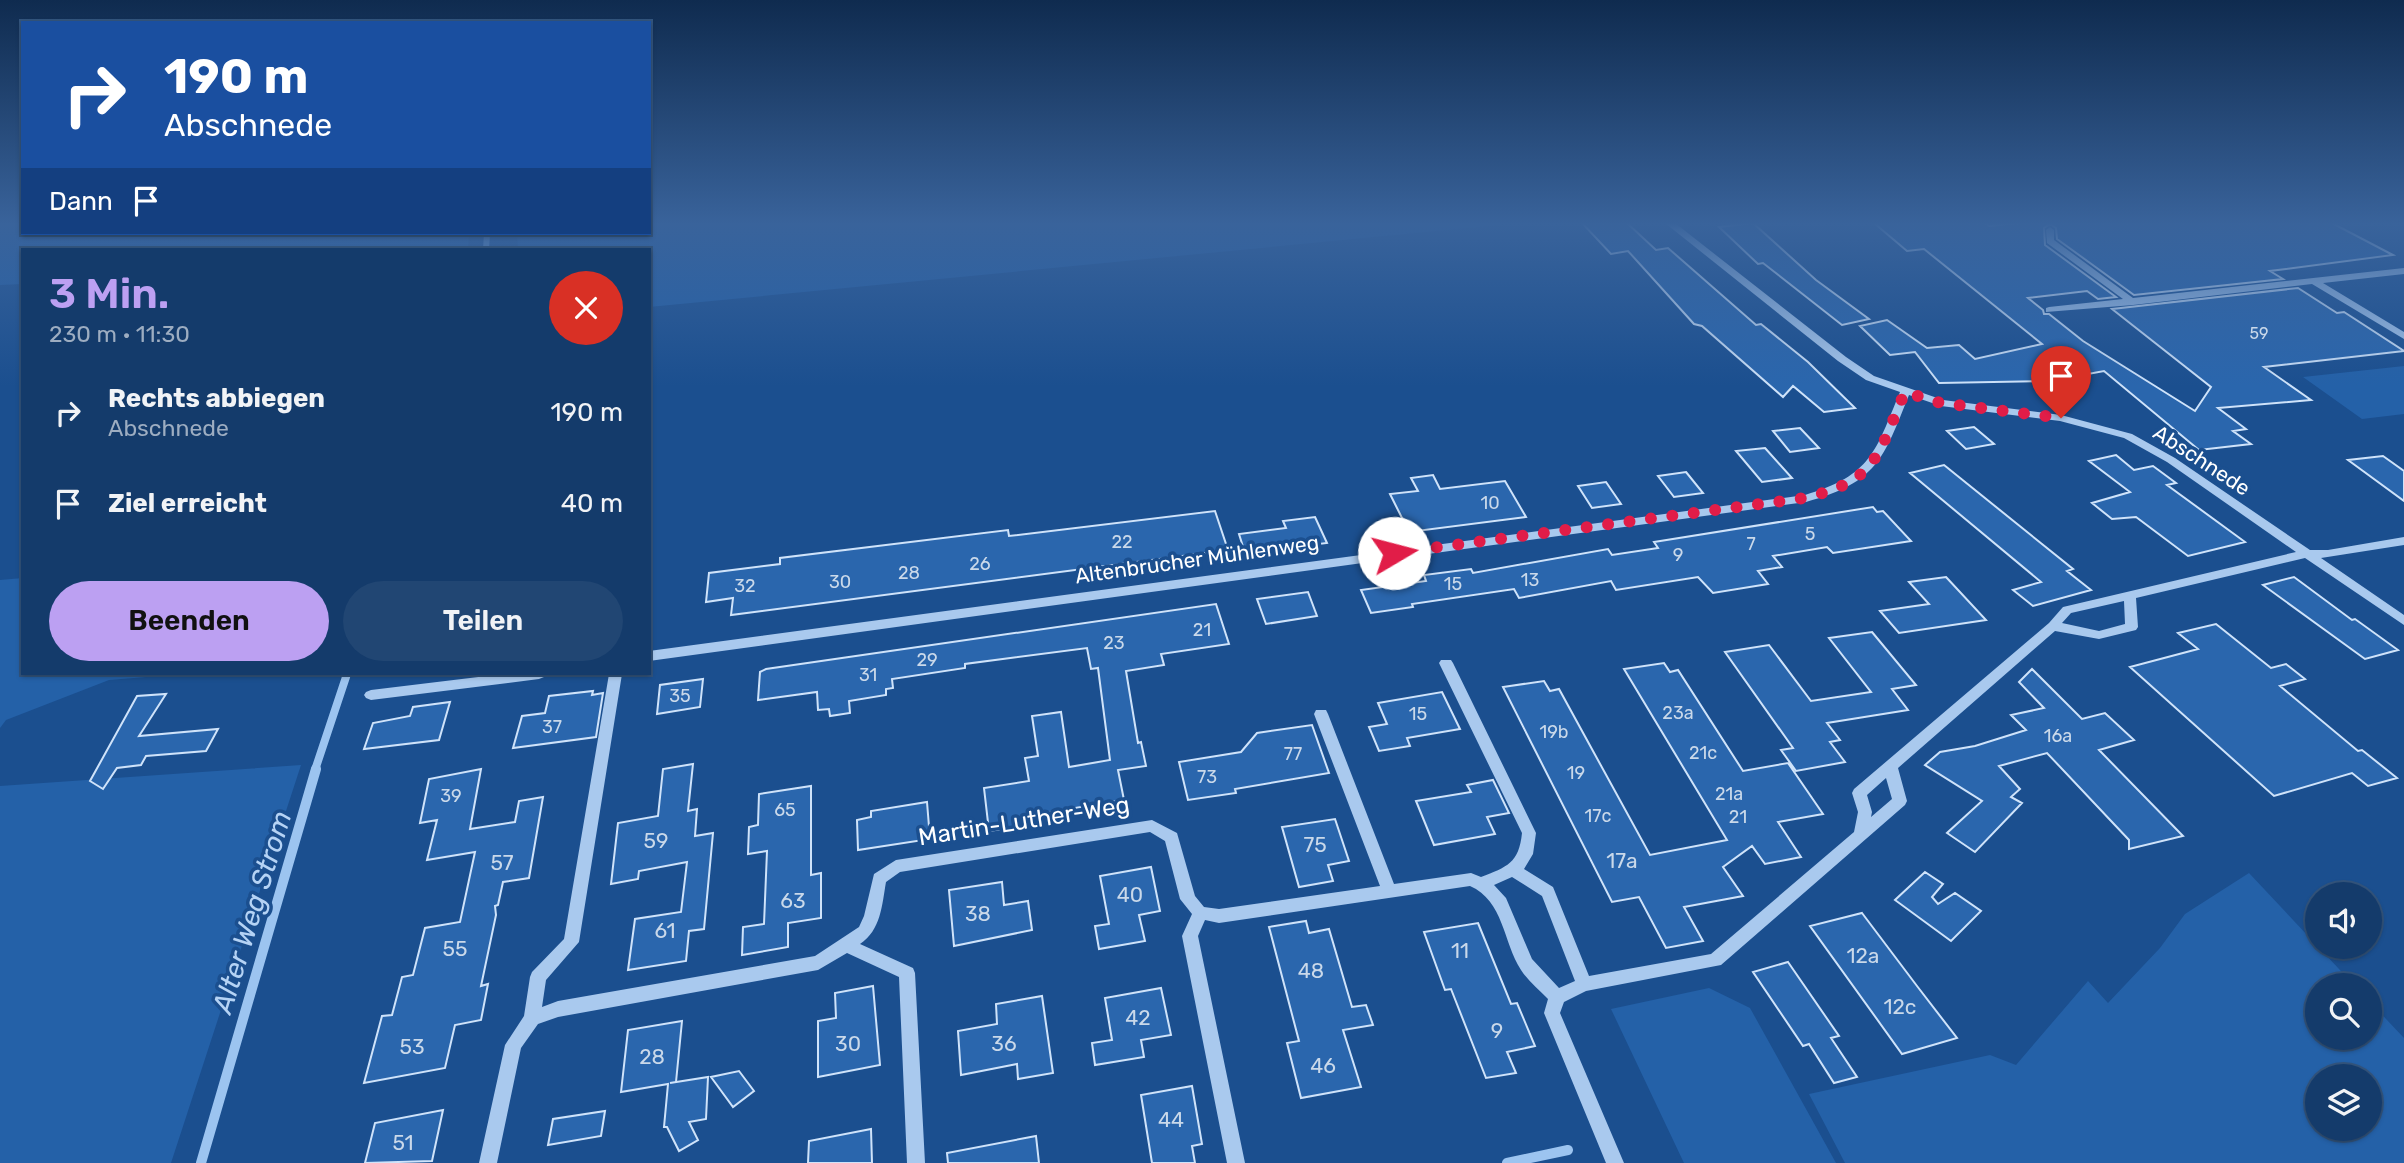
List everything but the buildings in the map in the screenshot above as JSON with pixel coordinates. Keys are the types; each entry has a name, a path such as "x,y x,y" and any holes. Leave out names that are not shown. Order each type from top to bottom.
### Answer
{"street":[{"name":"Abschnede","path":"1738,277 1870,378 1941,403 2061,418 2128,436 2171,460 2404,621"},
{"path":"2099,277 2133,302"},
{"path":"2049,310 2347,277"},
{"path":"2313,281 2404,336"},
{"name":"Altenbrucher Mühlenweg","path":"651,656 1805,498 1836,490 1850,483 1870,466 1905,392"},
{"path":"1861,832 1865,812 1859,793 2053,626 2067,610 2306,554 2328,554 2404,541"},
{"path":"2053,626 2099,635 2132,627 2130,595"},
{"path":"1446,663 1529,832 1528,853 1514,870 1482,883"},
{"path":"371,695 531,675"},
{"path":"488,1163 513,1045 532,1018 538,978 571,942 615,675"},
{"path":"1321,714 1389,890"},
{"path":"1615,1163 1552,1013 1557,997 1584,984 1715,960 1900,801 1891,766"},
{"name":"Martin-Luther-Weg","path":"532,1018 558,1009 818,963 865,932 872,916 879,879 896,866 1152,826 1172,837 1188,899 1200,913"},
{"path":"1514,870 1548,892 1584,984"},
{"path":"1236,1163 1190,936 1200,913 1219,916 1471,879 1482,883 1498,898 1527,965 1557,997"},
{"path":"847,945 907,974 916,1163"}],"shaded area":[{"path":"0,277 21,277 21,284 0,285"},
{"path":"651,277 957,277 651,307"},
{"path":"2404,366 2404,414 2362,419 2303,377"},
{"path":"21,578 21,675 172,675 109,680 6,720 0,728 0,580"},
{"path":"301,765 171,1163 0,1163 0,786"},
{"path":"2249,873 2305,933 2305,959 2330,959 2343,973 2305,973 2305,1050 2382,1050 2382,1015 2404,1038 2404,1163 1845,1163 1809,1094 1990,1055 2016,1065 2088,981 2108,1003 2160,948 2185,914"},
{"path":"1709,988 1750,1008 1836,1163 1684,1163 1611,1009"}],"waterway":[{"name":"Alter Weg Strom","path":"315,770 347,675"},
{"name":"Alter Weg Strom","path":"201,1163 316,769"},
{"path":"1507,1163 1568,1150"}],"route":[{"path":"1394,553 1805,498 1836,490 1850,483 1870,466 1880,450 1905,392 1941,403 2061,418"}]}
